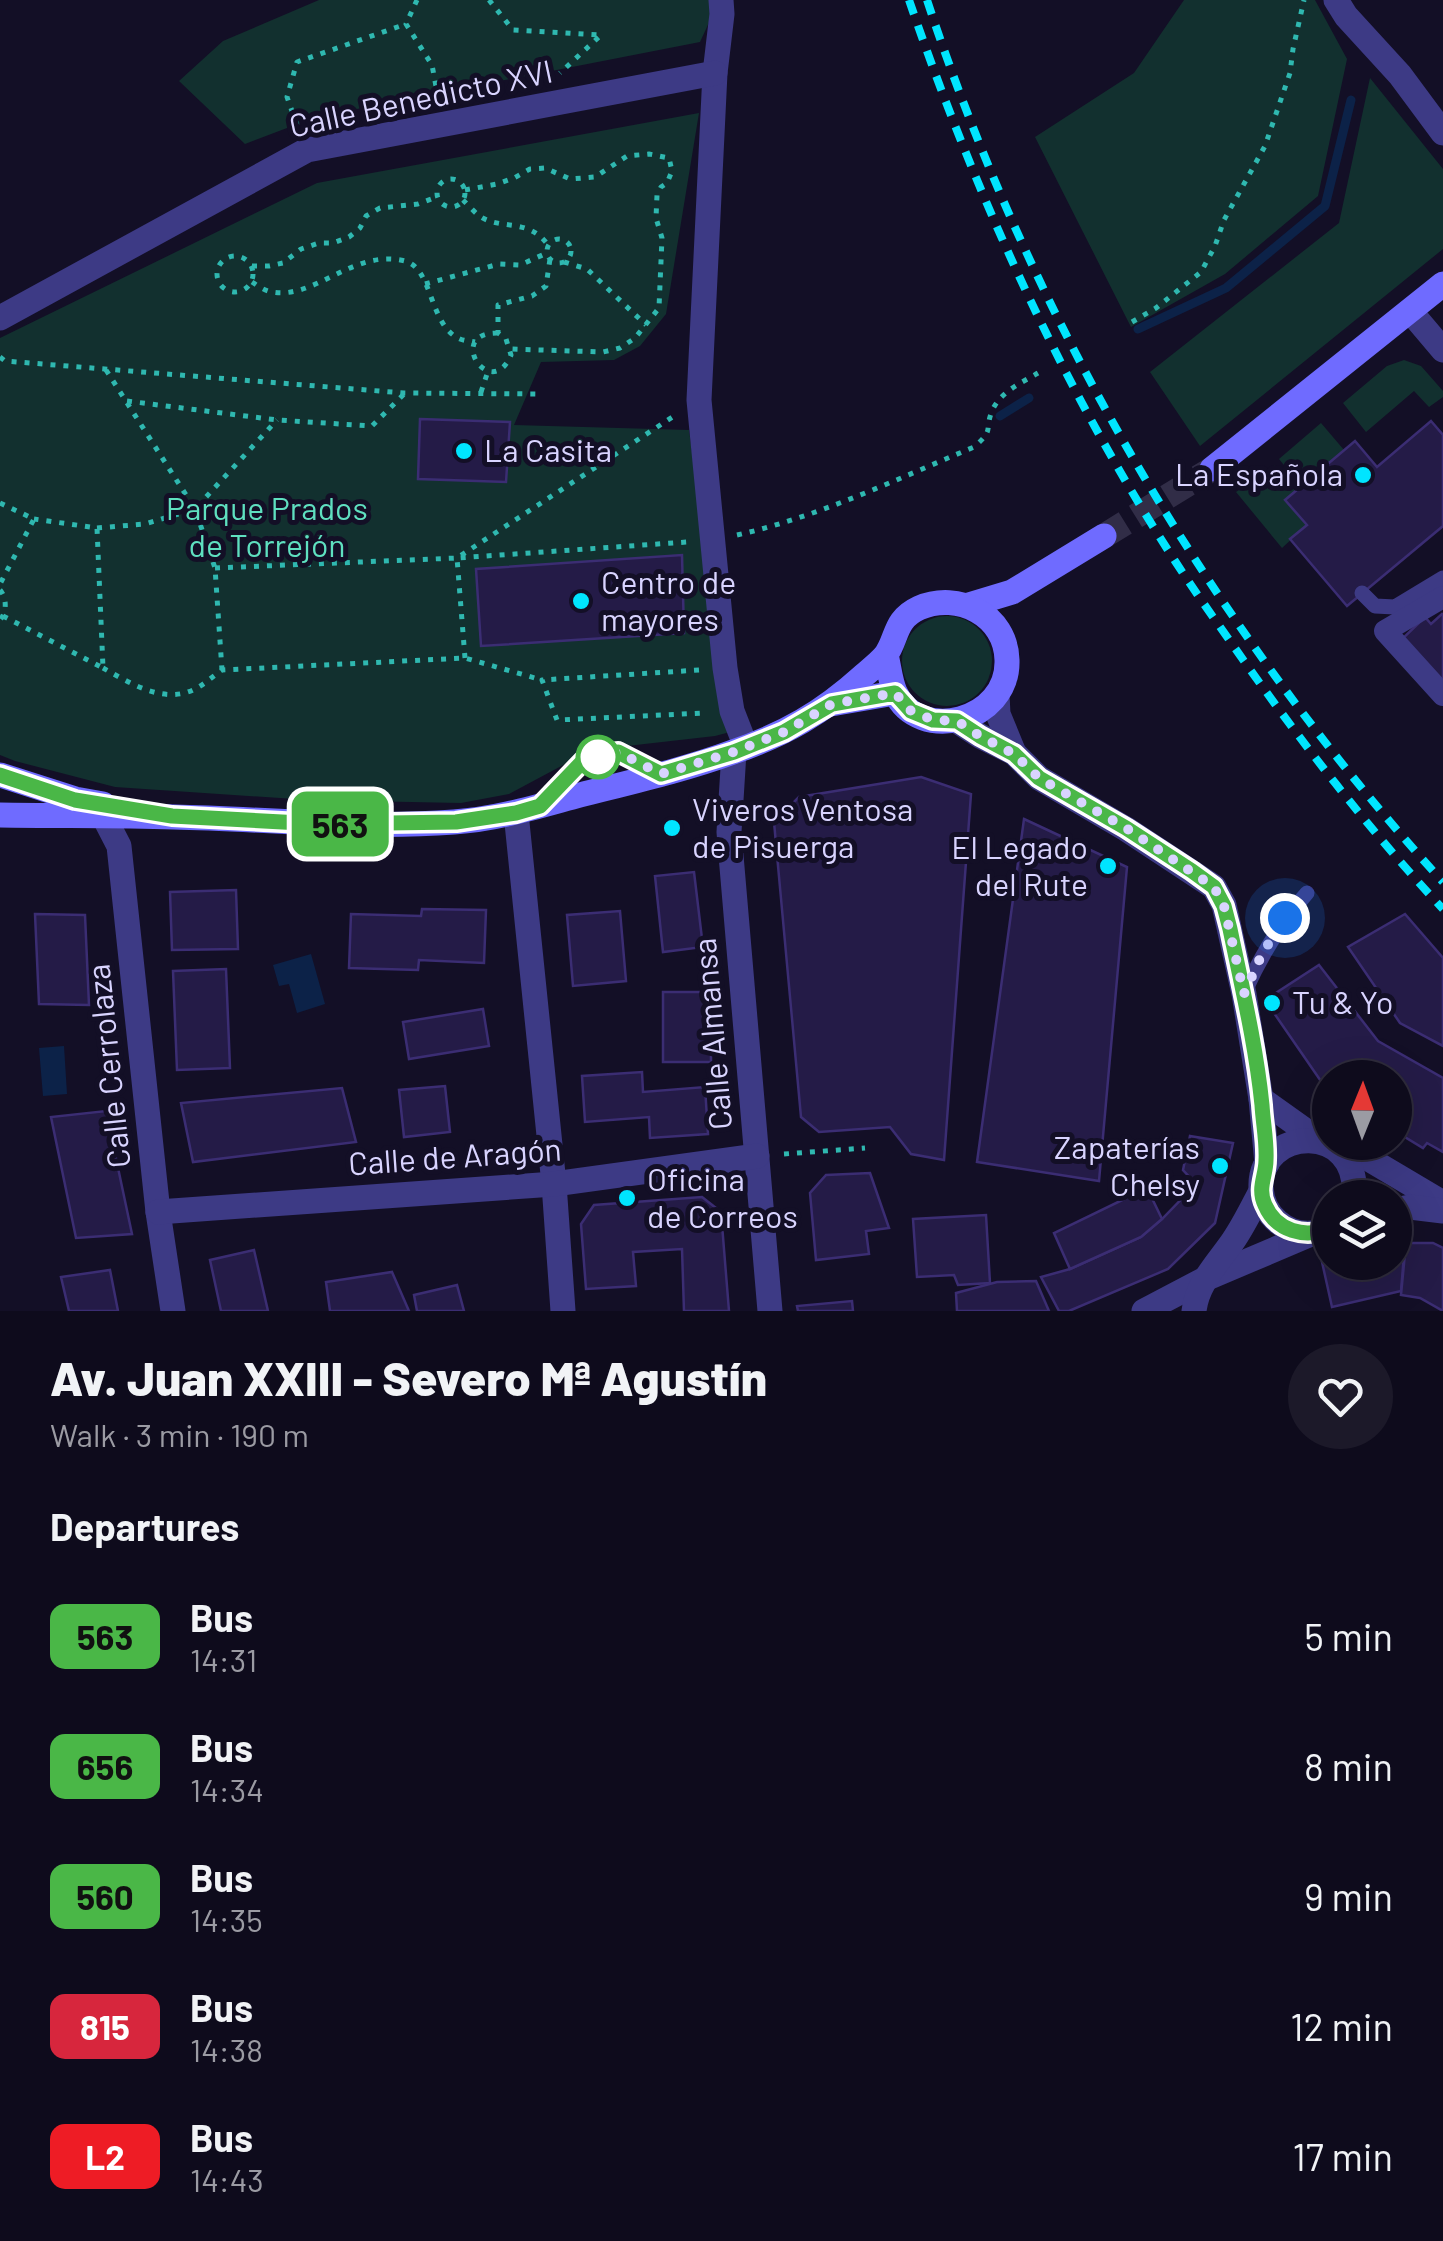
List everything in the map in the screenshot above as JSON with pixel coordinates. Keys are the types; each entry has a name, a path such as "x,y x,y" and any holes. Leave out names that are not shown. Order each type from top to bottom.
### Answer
{"main road":[{"path":"1212,469 1443,284"},
{"path":"969,605 1012,592 1104,536"},
{"path":"1003,640 1018,606 1047,570"},
{"path":"0,815 172,816 320,824 456,822 528,809 661,774 784,732 832,704 886,654 896,629 916,610 942,601 969,605 995,626 1007,659 1005,678 997,695 979,712 957,721 933,720 911,711 895,693 886,654"},
{"path":"832,704 895,693"},
{"path":"0,775 75,800 172,816"}],"street":[{"path":"721,0 699,400 726,668 740,750"},
{"path":"1341,8 1400,75 1443,133"},
{"name":"Calle Benedicto XVI","path":"0,318 306,150 715,73"},
{"path":"1410,311 1443,350"},
{"path":"1443,598 1385,630 1443,695"},
{"path":"997,695 998,714 1014,754"},
{"path":"957,721 1014,754 1039,778 1126,828 1214,887 1224,906 1244,994 1267,1164"},
{"name":"Calle Almansa","path":"740,750 729,832 770,1311"},
{"path":"528,809 563,1311"},
{"name":"Calle Cerrolaza","path":"104,817 119,846 158,1212 173,1311"},
{"path":"1261,1099 1312,1134"},
{"path":"1312,1141 1290,1143 1277,1152 1261,1181 1264,1205 1272,1217 1283,1227 1312,1231"},
{"name":"Calle de Aragón","path":"158,1212 554,1184 757,1156"},
{"path":"1370,1160 1443,1203"},
{"path":"1194,1311 1205,1280 1236,1238 1261,1191"},
{"path":"1412,1207 1443,1211"},
{"path":"1156,1309 1205,1280 1312,1235"}],"lane":[{"path":"1362,593 1375,606 1394,607 1443,578"},
{"path":"1244,994 1262,954 1307,893"}],"path":[{"path":"306,150 287,97 297,62 406,24 418,0"},
{"path":"489,0 513,30 601,35 522,109"},
{"path":"1132,322 1201,272 1215,246 1224,220 1265,146 1290,74 1304,0"},
{"path":"406,24 432,65 443,125"},
{"path":"464,190 497,184 530,169 545,168 570,178 595,177 626,156 649,154 669,158 672,170 657,195 656,218 662,238 660,308 635,338 620,348 603,352 511,349"},
{"path":"447,180 456,180 464,190 463,200 452,208 442,205 437,197 437,188 447,180"},
{"path":"252,266 283,263 301,249 319,243 333,244 360,228 366,216 380,208 418,204 437,197"},
{"path":"463,200 482,218 516,225 542,237 557,263 586,269 646,324"},
{"path":"498,333 498,304 532,296 546,286 548,252 554,240 566,241 571,252 564,262"},
{"path":"425,284 499,264 520,264 548,252"},
{"path":"232,256 244,257 254,271 252,282 242,290 231,291 221,284 217,273 222,262 232,256"},
{"path":"252,282 275,293 290,292 313,286 348,267 388,259 408,261 420,270 434,308 457,339 475,342"},
{"path":"498,333 506,339 511,355 506,366 488,371 474,360 475,342 485,334 498,333"},
{"path":"0,357 5,361 404,393 543,394"},
{"path":"106,370 195,509 214,568 222,670"},
{"path":"481,393 488,371"},
{"path":"214,568 456,558 712,540 766,528 974,447 987,435 992,410 1004,393 1038,373"},
{"path":"127,401 277,420 372,426 404,393"},
{"path":"456,558 699,400"},
{"path":"0,504 34,520 97,528 145,524 195,509 277,420"},
{"path":"34,520 0,587 6,605 2,618 141,689 176,694 194,690 222,670 465,658 542,680 726,668"},
{"path":"97,528 104,668"},
{"path":"456,558 465,658"},
{"path":"542,680 557,720 732,711"},
{"path":"757,1156 866,1148"}],"green space":[{"path":"319,0 711,0 712,16 700,42 316,117 245,144 179,81 223,41"},
{"path":"1184,0 1315,0 1347,59 1318,196 1225,274 1131,327 1035,137 1134,73"},
{"path":"1370,78 1443,169 1443,249 1200,446 1150,372 1339,223"},
{"name":"Parque Prados de Torrejón","path":"699,113 666,314 640,346 614,360 541,362 514,425 689,430 730,732 580,756 509,794 461,803 310,800 115,787 0,755 0,338 317,183"},
{"path":"1404,360 1421,366 1443,391 1443,397 1429,407 1414,391 1366,432 1343,403 1387,366"},
{"path":"1321,423 1344,450 1301,486 1279,459"},
{"path":"1275,465 1296,491 1286,500 1307,525 1282,548 1236,492"},
{"path":"947,616 964,619 979,629 989,644 989,678 979,693 964,703 947,706 930,703 915,693 905,678 902,661 905,644 915,629 930,619"}],"water":[{"path":"311,954 325,1004 297,1013 289,984 279,986 273,965"},
{"path":"64,1046 67,1094 43,1096 39,1048"}],"building":[{"name":"La Casita","path":"420,419 510,422 506,482 418,479"},
{"path":"1431,421 1443,435 1443,526 1347,606 1290,539 1307,525 1285,500 1355,441 1377,467"},
{"name":"Centro de mayores","path":"682,555 684,633 481,646 476,569"},
{"path":"1442,614 1443,686 1401,640 1425,617 1431,624"},
{"path":"921,777 971,794 944,1160 911,1154 890,1127 819,1132 801,1117 774,822 799,797"},
{"path":"1024,819 1127,867 1099,1181 977,1162"},
{"path":"694,872 703,947 663,952 655,876"},
{"path":"236,890 238,949 172,950 170,892"},
{"path":"422,909 486,910 484,963 419,960 418,970 349,968 351,914 421,916"},
{"path":"620,911 626,981 573,986 567,915"},
{"path":"35,914 85,915 89,1005 39,1004"},
{"path":"1405,914 1443,958 1443,1046 1400,1023 1348,947"},
{"path":"1319,965 1378,1041 1411,1060 1312,1060 1312,1068 1265,1000"},
{"path":"226,969 230,1068 177,1070 173,971"},
{"path":"663,992 711,992 711,1062 663,1062"},
{"path":"483,1009 489,1046 409,1059 403,1022"},
{"path":"1412,1060 1443,1078 1443,1152 1427,1143 1423,1148 1412,1141"},
{"path":"642,1072 643,1092 705,1087 708,1134 650,1138 649,1117 585,1122 582,1076"},
{"path":"445,1086 450,1132 404,1137 399,1090"},
{"path":"342,1088 356,1142 193,1162 181,1103"},
{"path":"106,1111 132,1234 76,1238 51,1117"},
{"path":"1190,1136 1233,1143 1215,1223 1168,1269 1069,1311 1059,1311 1041,1277 1070,1269 1141,1237 1162,1219 1196,1184 1183,1170"},
{"path":"870,1173 889,1228 866,1231 869,1254 816,1260 810,1193 826,1175"},
{"path":"1147,1188 1162,1219 1141,1237 1070,1269 1054,1233"},
{"path":"702,1197 721,1212 729,1311 684,1311 682,1249 633,1252 636,1286 586,1289 581,1224 594,1205"},
{"path":"986,1215 990,1283 958,1285 954,1275 917,1277 913,1219"},
{"path":"1412,1243 1433,1243 1443,1248 1443,1311 1420,1298 1401,1295 1402,1280 1412,1280"},
{"path":"254,1250 268,1311 221,1311 210,1260"},
{"path":"110,1270 118,1311 69,1311 61,1277"},
{"path":"392,1272 409,1311 330,1311 326,1282"},
{"path":"1326,1280 1402,1280 1401,1291 1332,1307"},
{"path":"1036,1281 1049,1311 957,1311 956,1293 997,1282"},
{"path":"457,1285 464,1311 417,1311 414,1295"},
{"path":"852,1301 853,1311 798,1311 797,1306"}],"waterway":[{"path":"1138,329 1226,288 1325,206 1351,100"},
{"path":"1000,416 1029,398"}],"tunnel":[{"path":"1104,536 1212,469"}],"railway":[{"path":"909,0 963,145 1025,288 1134,495 1192,586 1291,725 1364,819 1443,909"},
{"path":"927,0 970,121 1020,239 1139,468 1280,683 1359,785 1443,882"}],"bus line":[{"name":"563","path":"0,775 75,800 172,816 320,824 456,822 540,806 584,760 618,752 661,774 784,732 832,704 895,693 911,711 933,720 957,721 1014,754 1039,778 1126,828 1214,887 1230,929 1261,1099 1267,1164 1261,1181 1264,1205 1283,1227 1312,1234"}],"place":[{"name":"La Casita","path":"464,451"},
{"name":"La Española","path":"1363,475"},
{"name":"Centro de mayores","path":"581,601"},
{"name":"Viveros Ventosa de Pisuerga","path":"672,828"},
{"name":"El Legado del Rute","path":"1108,866"},
{"name":"Tu & Yo","path":"1272,1003"},
{"name":"Zapaterías Chelsy","path":"1220,1166"},
{"name":"Oficina de Correos","path":"627,1198"}],"route":[{"path":"598,757 618,752 661,774 784,732 832,704 895,693 911,711 933,720 957,721 1014,754 1039,778 1126,828 1214,887 1224,906 1244,994 1262,954 1285,918"}]}
